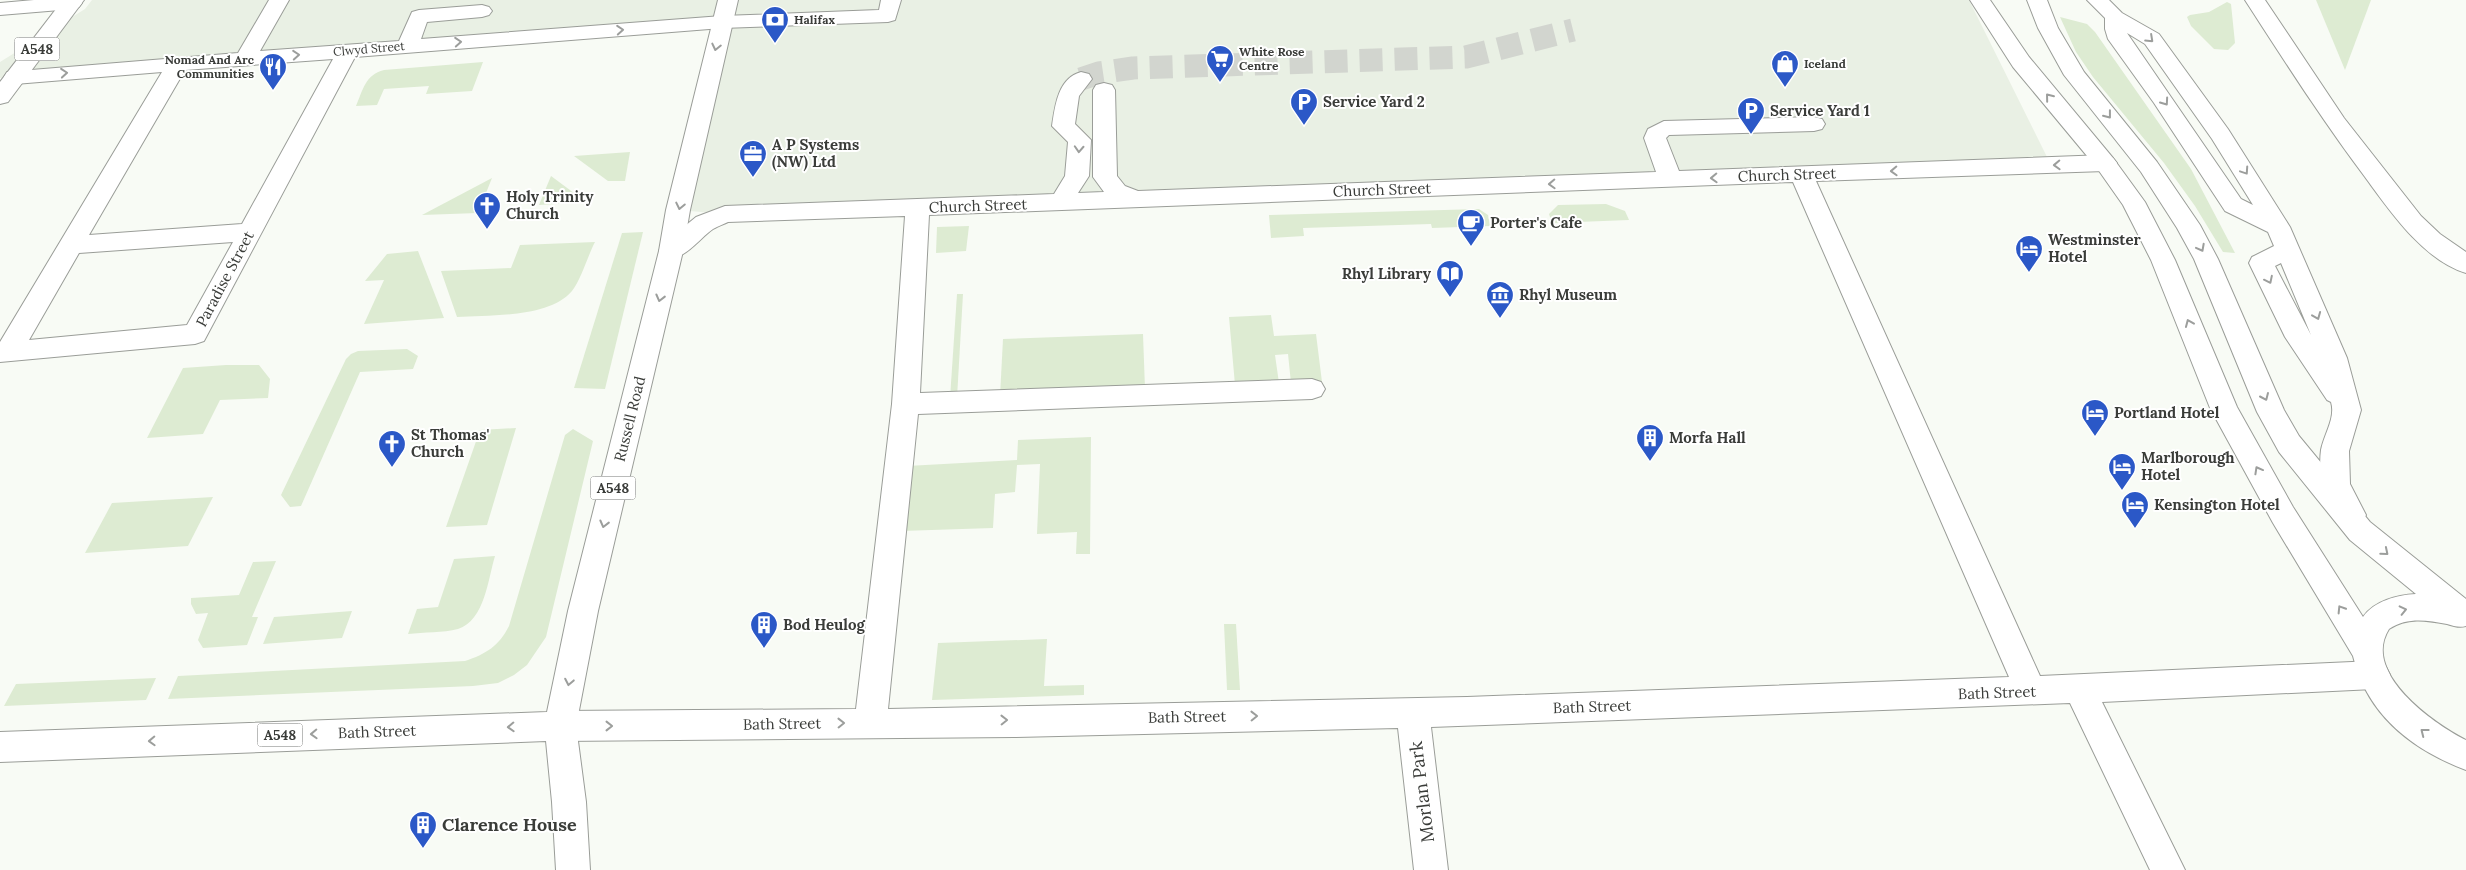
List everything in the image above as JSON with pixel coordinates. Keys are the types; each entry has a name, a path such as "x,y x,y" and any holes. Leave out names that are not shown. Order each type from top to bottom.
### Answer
{"street":[{"path":"246,58 279,0"},
{"path":"398,47 410,0"},
{"name":"Russell Road","path":"573,870 569,802 560,726 583,612 671,250 678,210 728,0"},
{"name":"Clwyd Street","path":"15,77 722,22 888,16 891,0"},
{"path":"1980,0 2021,62 2105,163 2133,202 2163,260 2224,408 2283,515 2370,663 2386,696 2405,717 2428,736 2462,756"},
{"path":"2037,0 2048,28 2075,75 2149,167 2188,224 2206,259 2271,412 2289,444 2360,531 2464,615"},
{"path":"2097,0 2115,17 2152,39 2220,134 2256,189 2283,238 2261,263 2294,330 2347,410 2335,451 2336,485 2360,531"},
{"path":"2255,0 2336,123 2412,222 2431,240 2466,264"},
{"path":"0,9 73,1"},
{"name":"A548","path":"0,97 73,1"},
{"path":"398,47 418,16 482,11"},
{"name":"Paradise Street","path":"5,352 195,334 348,51"},
{"path":"5,352 72,245 178,64"},
{"path":"1052,202 1061,175 1063,126 1068,95 1082,79"},
{"path":"1104,90 1106,177 1117,192 1140,199"},
{"path":"1670,179 1655,138 1656,134 1664,128 1814,124"},
{"name":"Church Street","path":"671,250 705,223 725,214 2105,163"},
{"path":"1801,174 2031,691"},
{"path":"870,723 906,404 917,208"},
{"path":"72,245 250,232"},
{"path":"906,404 1312,389"},
{"path":"2370,663 2371,631 2383,616 2405,608 2432,608 2464,615"},
{"name":"Bath Street","path":"0,748 343,732 560,726 1413,714 2080,690 2370,663"},
{"path":"2080,690 2168,870"},
{"name":"Morlan Park","path":"1413,714 1431,870"}],"shaded area":[{"path":"92,0 1969,0 2051,165 725,214 678,210 722,22 0,78 0,62 85,9"}],"green space":[{"path":"2316,0 2371,0 2345,70"},
{"path":"2227,2 2231,4 2235,43 2228,50 2214,49 2191,26 2187,17 2209,12"},
{"path":"2060,17 2087,24 2095,32 2191,169 2235,253 2223,252 2195,206 2164,163 2093,77 2076,52"},
{"path":"483,62 472,91 426,94 429,86 384,89 377,105 356,106 369,79 378,72"},
{"path":"630,152 625,181 608,181 574,156"},
{"path":"551,176 586,202 539,205"},
{"path":"492,178 478,213 422,215"},
{"path":"1606,204 1625,211 1629,220 1552,223 1549,214 1558,205"},
{"path":"1479,209 1488,215 1490,226 1432,228 1431,224 1303,228 1304,236 1271,238 1269,215"},
{"path":"969,226 966,251 936,253 937,227"},
{"path":"643,232 605,389 574,388 622,233"},
{"path":"595,242 575,286 562,300 534,311 502,315 457,317 441,271 511,268 520,245"},
{"path":"418,251 444,318 364,324 384,280 365,281 387,254"},
{"path":"957,294 963,294 957,398 950,398"},
{"path":"1271,315 1274,336 1316,334 1322,382 1291,383 1288,354 1275,355 1279,383 1235,385 1229,317"},
{"path":"1143,334 1145,389 1000,396 1003,339"},
{"path":"407,349 418,356 413,369 360,372 301,506 290,507 281,495 346,359 358,351"},
{"path":"259,365 270,379 268,398 220,400 203,434 147,438 183,368"},
{"path":"516,428 487,525 446,527 480,430"},
{"path":"573,429 593,441 546,637 527,665 514,675 498,683 473,686 168,699 178,676 465,661 486,652 501,639 509,626 565,435"},
{"path":"1091,437 1090,554 1076,554 1077,532 1037,534 1040,464 1017,465 1015,492 995,494 993,528 901,531 907,466 1017,460 1018,440"},
{"path":"213,497 188,546 85,553 112,503"},
{"path":"495,556 480,608 467,624 458,629 408,634 417,609 438,607 454,559"},
{"path":"276,561 252,617 258,617 247,645 203,648 198,640 208,613 196,614 191,604 191,598 239,595 253,562"},
{"path":"352,611 342,638 263,644 274,617"},
{"path":"1224,624 1236,624 1240,690 1227,690"},
{"path":"1047,639 1044,686 1084,685 1084,695 932,700 938,643"},
{"path":"156,678 146,700 4,706 16,684"}],"tunnel":[{"path":"1081,79 1099,73 1133,68 1466,57 1573,30"}],"place":[{"name":"Halifax","path":"775,44"},
{"name":"White Rose Centre","path":"1220,83"},
{"name":"Iceland","path":"1785,88"},
{"name":"Nomad And Arc Communities","path":"273,91"},
{"name":"Service Yard 2","path":"1304,126"},
{"name":"Service Yard 1","path":"1751,135"},
{"name":"A P Systems (NW) Ltd","path":"753,178"},
{"name":"Holy Trinity Church","path":"487,230"},
{"name":"Porter's Cafe","path":"1471,247"},
{"name":"Westminster Hotel","path":"2029,273"},
{"name":"Rhyl Library","path":"1450,298"},
{"name":"Rhyl Museum","path":"1500,319"},
{"name":"Portland Hotel","path":"2095,437"},
{"name":"Morfa Hall","path":"1650,462"},
{"name":"St Thomas' Church","path":"392,468"},
{"name":"Marlborough Hotel","path":"2122,491"},
{"name":"Kensington Hotel","path":"2135,529"},
{"name":"Bod Heulog","path":"764,649"},
{"name":"Clarence House","path":"423,849"}]}
